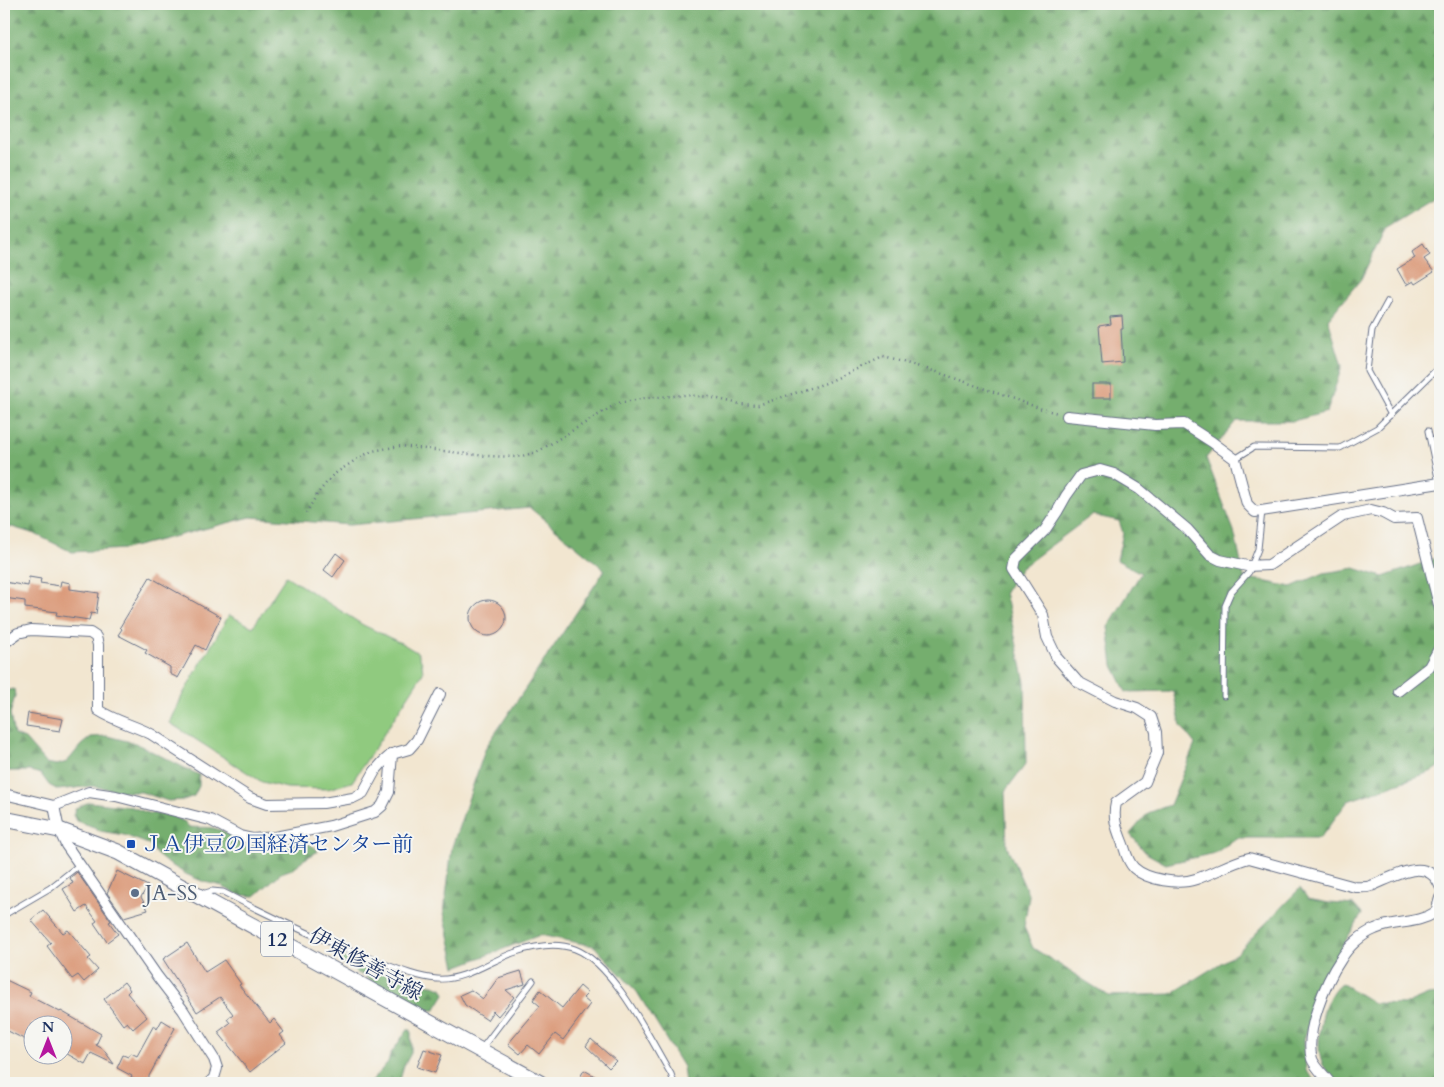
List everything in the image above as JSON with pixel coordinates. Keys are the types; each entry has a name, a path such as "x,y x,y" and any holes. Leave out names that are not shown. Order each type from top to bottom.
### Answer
{"main road":[{"name":"伊東修善寺線","path":"4,819 59,830 118,852 540,1083"}],"street":[{"path":"1067,416 1155,425 1184,424 1235,459 1247,504 1255,512 1440,483"},
{"path":"1440,609 1417,518 1394,520 1383,513 1371,510 1343,516 1269,565 1251,566 1220,560 1210,555 1187,529 1139,489 1114,474 1100,470 1081,476 1045,530 1016,559 1014,569 1043,615 1047,637 1057,658 1078,682 1115,701 1137,708 1151,716 1156,732 1157,753 1145,782 1116,803 1113,816 1127,857 1134,868 1152,878 1177,881 1194,880 1249,858 1355,887 1368,887 1405,871 1414,870 1424,871 1431,875 1437,879 1440,886"},
{"path":"4,643 18,633 30,630 90,633 96,637 98,645 98,710 113,719 135,726 151,734 250,798 267,804 323,804 353,798 363,793 375,771 392,754 409,749 417,740 440,694"},
{"path":"1398,691 1429,667 1440,647"},
{"path":"4,794 54,806 89,792 116,796 210,820 240,836 253,839 274,837 331,826 375,812 382,806 389,792 392,754"},
{"path":"54,806 59,830 66,845 157,976 184,1010 214,1059 217,1068 214,1078 210,1083"},
{"path":"1330,1083 1312,1060 1310,1041 1319,1004 1341,958 1359,938 1374,929 1389,924 1426,918 1436,912 1440,898"}],"lane":[{"path":"1388,300 1372,330 1367,371 1391,414"},
{"path":"1235,459 1254,447 1340,448 1377,428 1440,366"},
{"path":"1428,432 1440,483"},
{"path":"1224,696 1225,606 1231,592 1249,572 1258,549 1262,511"},
{"path":"4,915 50,888 79,865"},
{"path":"197,895 212,891 223,892 296,928 346,949 396,968 439,979 460,975 515,952 540,946 563,946 576,949 591,958 604,970 626,998 671,1074 674,1083"},
{"path":"481,1051 533,981"}],"path":[{"path":"306,513 318,493 333,475 372,451 400,446 486,456 518,457 537,452 618,403 646,398 685,395 758,405 826,383 883,357 937,372 1067,416"}],"green space":[{"path":"4,4 1440,4 1440,194 1386,227 1361,279 1328,319 1342,366 1327,412 1293,421 1236,421 1206,458 1234,531 1244,577 1291,587 1324,573 1354,568 1383,577 1437,558 1440,560 1440,766 1430,772 1348,801 1320,838 1237,838 1215,853 1166,864 1146,853 1130,834 1148,813 1170,805 1195,744 1181,726 1173,691 1126,692 1113,665 1108,627 1141,573 1117,560 1123,533 1119,521 1092,515 1021,568 1005,592 1025,682 1026,764 1005,791 1007,847 1029,896 1024,927 1033,948 1109,996 1171,994 1237,953 1300,888 1308,899 1354,905 1362,914 1329,968 1304,1039 1306,1071 1317,1083 685,1083 683,1067 637,992 594,946 540,935 456,967 444,913 452,847 486,747 605,570 530,508 349,525 251,517 125,549 72,552 35,534 12,527 4,528"},
{"path":"286,576 363,625 418,653 422,663 423,673 352,782 328,789 287,788 262,782 170,723 183,694 229,615 253,627"},
{"path":"14,689 15,696 10,714 14,735 25,739 46,763 57,765 67,762 81,745 91,737 107,736 135,743 199,775 199,786 194,796 183,800 168,801 141,792 126,792 92,786 58,790 49,785 41,774 30,771 4,771 4,691"},
{"path":"89,802 132,807 148,813 173,816 185,822 189,827 216,829 247,843 299,842 313,846 318,851 300,862 295,868 281,873 255,896 239,895 219,885 204,882 186,874 156,854 151,845 124,835 100,831 76,821 73,815 76,808"},
{"path":"339,956 359,963 371,970 390,972 422,984 442,988 445,994 435,1010 423,1010 387,992 364,975 357,973 353,967 343,964 338,959"},
{"path":"1341,983 1374,1003 1407,1004 1428,995 1440,994 1440,1083 1337,1082 1322,1063 1319,1041 1325,1008 1329,998"},
{"path":"407,1030 411,1030 411,1053 404,1066 399,1083 370,1083 388,1062 390,1055"}],"building":[{"path":"1423,244 1430,255 1424,259 1434,272 1415,284 1413,281 1406,285 1397,269 1415,258 1412,252"},
{"path":"1122,316 1123,362 1102,364 1099,326 1111,324 1110,317"},
{"path":"1092,384 1111,384 1111,398 1092,398"},
{"path":"336,553 345,560 333,577 324,570"},
{"path":"29,577 41,579 40,583 60,586 61,581 70,583 70,589 99,593 96,614 91,613 89,620 56,615 57,612 25,608 25,601 4,598 4,582 28,586"},
{"path":"150,577 221,617 205,650 196,645 178,678 170,674 170,667 145,653 147,650 118,635 122,629 120,627"},
{"path":"488,600 495,601 501,605 505,611 505,625 501,631 495,635 488,636 481,635 475,631 471,625 470,618 471,611 475,605 481,601"},
{"path":"28,713 63,719 60,731 26,726"},
{"path":"117,871 148,886 141,897 148,910 124,917 107,893"},
{"path":"77,872 118,934 107,942 94,923 97,921 86,906 77,912 63,889 73,883 70,878"},
{"path":"43,910 63,933 68,930 91,957 88,959 98,970 84,982 78,975 72,979 47,946 51,943 31,920"},
{"path":"187,943 205,972 224,960 241,984 239,985 270,1023 274,1019 284,1032 280,1035 286,1043 250,1072 218,1032 230,1023 227,1019 233,1014 220,997 197,1012 163,959"},
{"path":"521,971 525,984 506,990 514,997 498,1016 493,1011 487,1020 465,1005 460,995 471,990 483,999 498,978"},
{"path":"4,979 31,992 29,996 66,1014 22,1014 22,1038 4,1029"},
{"path":"124,982 130,990 127,993 147,1017 133,1029 127,1022 123,1025 104,999"},
{"path":"580,986 588,993 583,998 590,1004 563,1040 555,1034 539,1054 528,1045 520,1054 508,1044 540,1006 533,1000 540,990 562,1008"},
{"path":"72,1017 101,1034 96,1045 103,1049 114,1064 91,1053 85,1064 72,1057"},
{"path":"162,1020 175,1028 149,1076 149,1083 143,1083 131,1078 132,1076 117,1068 123,1055 128,1057 131,1053 137,1056 154,1025 157,1029"},
{"path":"591,1039 616,1061 609,1068 586,1046"},
{"path":"424,1049 442,1055 435,1073 417,1067"},
{"path":"584,1070 607,1083 577,1083"}],"place":[{"name":"ＪＡ伊豆の国経済センター前","path":"131,844"},
{"name":"JA-SS","path":"135,893"}]}
